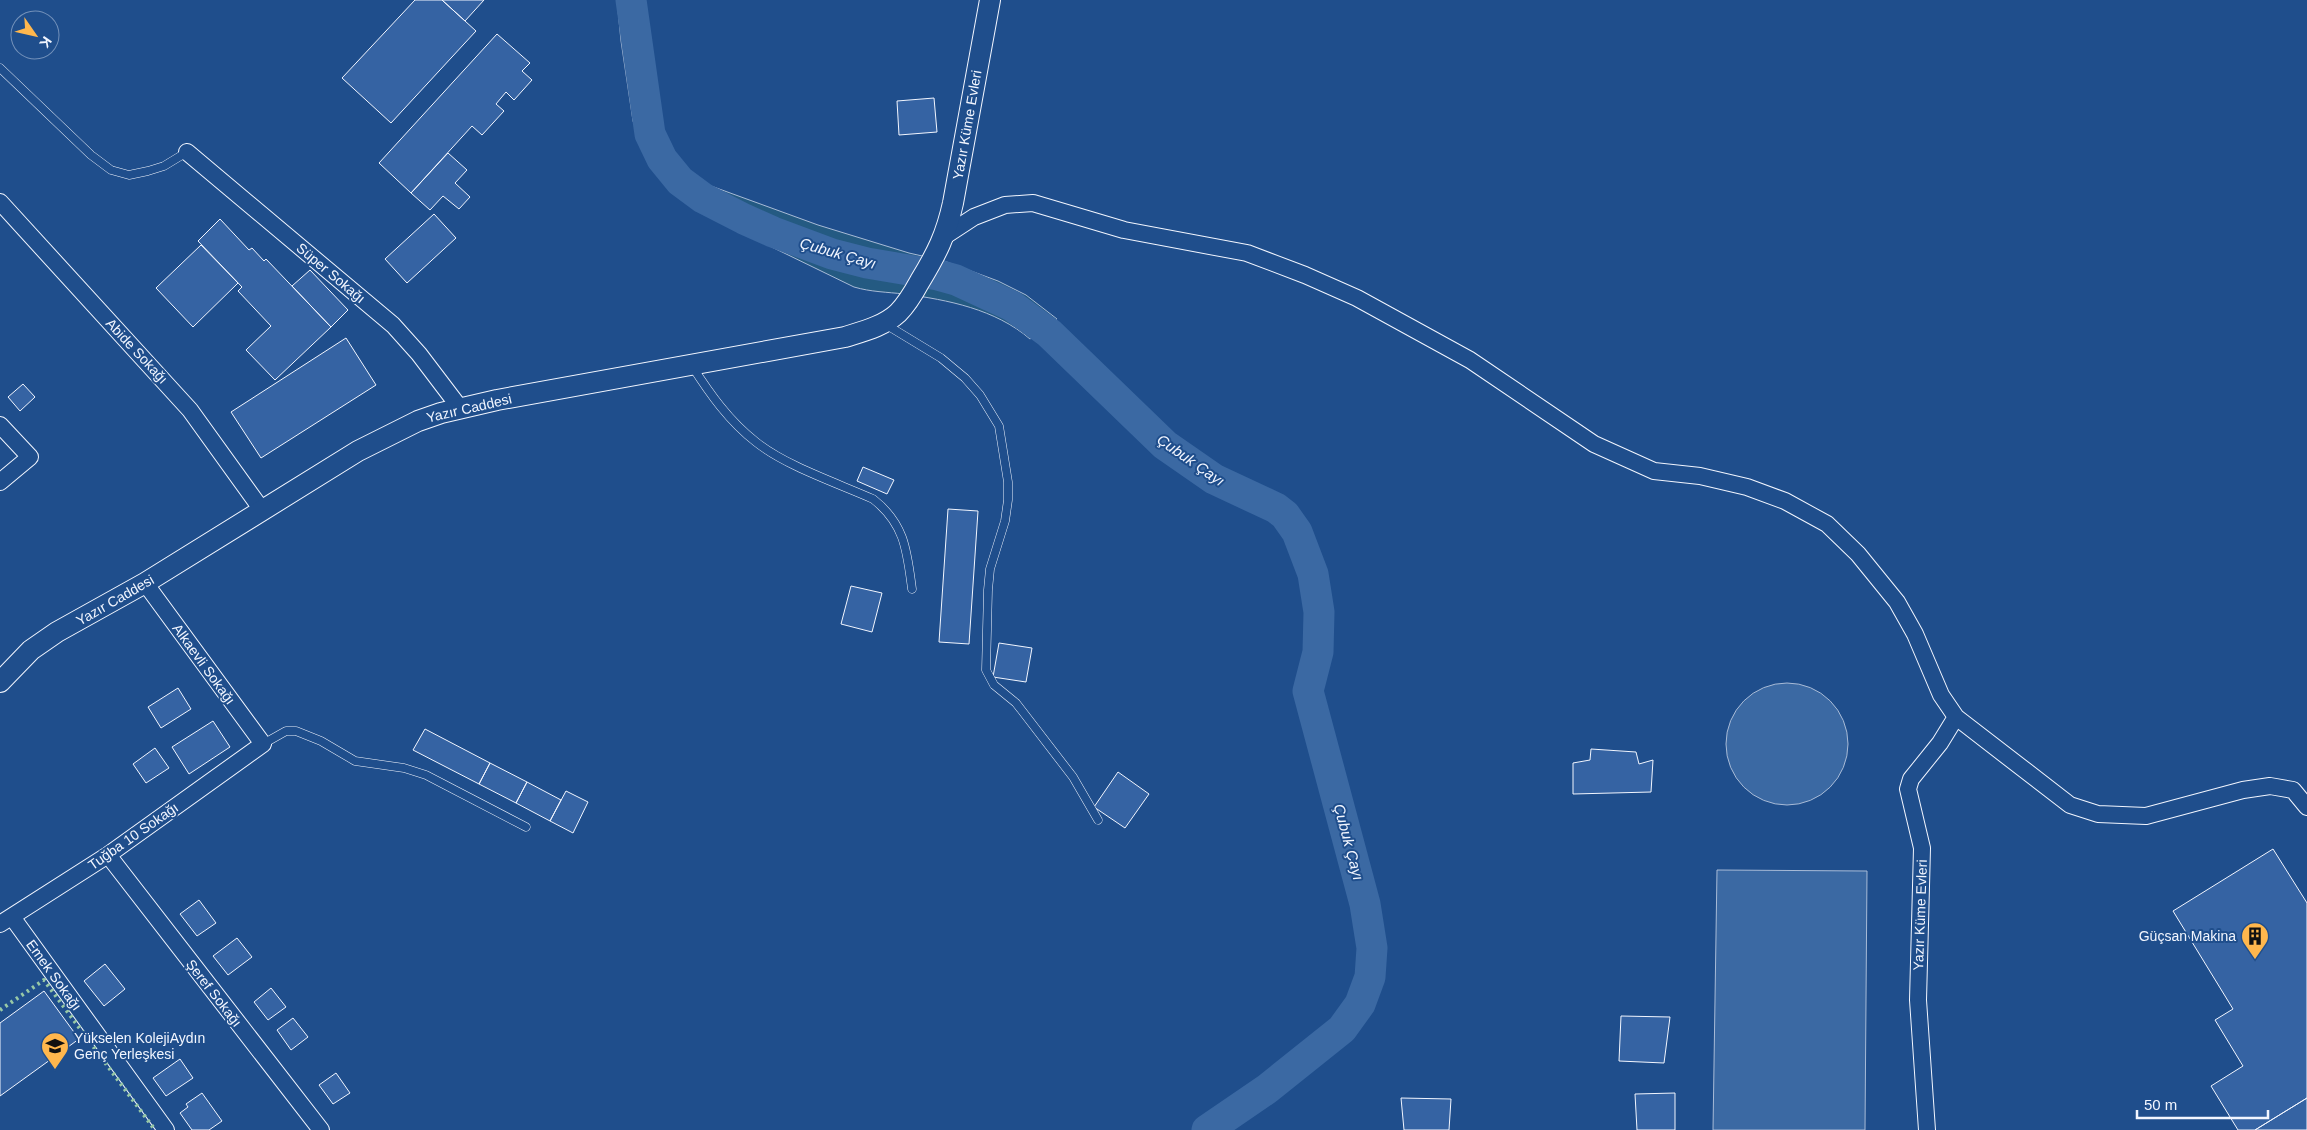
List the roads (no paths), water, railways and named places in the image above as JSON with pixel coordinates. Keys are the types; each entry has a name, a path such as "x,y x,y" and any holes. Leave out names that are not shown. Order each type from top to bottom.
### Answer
{"street":[{"name":"Yazır Küme Evleri","path":"908,301 942,242 955,194 990,0"},
{"name":"Süper Sokağı","path":"187,152 393,325 419,354 460,408"},
{"name":"Abide Sokağı","path":"0,202 190,410 262,510"},
{"path":"942,242 974,217 1005,204 1033,203 1124,230 1247,253 1305,275 1357,298 1470,360 1594,444 1625,459 1654,471 1700,476 1747,488 1785,501 1827,524 1858,554 1897,602 1915,634 1941,695 1956,718 2070,805 2098,814 2146,816 2243,790 2270,786 2294,790 2307,807"},
{"name":"Yazır Caddesi","path":"0,682 32,650 57,632 145,583 390,433 441,412 691,364 845,337 884,323 908,301"},
{"path":"0,425 30,457 0,482"},
{"name":"Alkaevli Sokağı","path":"145,583 263,744"},
{"name":"Yazır Küme Evleri","path":"1926,1130 1918,1000 1922,848 1908,789 1912,779 1940,743 1956,718"},
{"name":"Tuğba 10 Sokağı","path":"6,921 108,855 263,744"},
{"name":"Şeref Sokağı","path":"108,855 321,1130"},
{"name":"Emek Sokağı","path":"6,921 166,1130"}],"lane":[{"path":"0,68 91,155 111,170 129,175 148,171 164,166 187,152"},
{"path":"884,323 941,358 964,378 980,395 999,426 1008,482 1008,500 1005,521 990,569 985,638 986,670 994,686 1016,703 1025,713 1073,776 1098,820"},
{"path":"691,364 723,411 757,443 793,463 872,500 883,508 900,528 912,589"},
{"path":"263,744 286,731 307,734 355,761 404,768 426,775 526,827"}],"waterway":[{"name":"Çubuk Çayı","path":"631,0 650,134 662,159 680,181 703,198 773,232 832,254 867,263 938,275 956,280 1012,306 1049,333 1165,445 1214,479 1276,508 1285,515 1297,532 1313,574 1319,612 1318,652 1308,691 1365,904 1372,948 1370,977 1360,1004 1342,1029 1267,1089 1207,1130"}],"place":[{"name":"Güçsan Makina","path":"2255,960"},
{"name":"Yükselen KolejiAydın Genç Yerleşkesi","path":"55,1070"}]}
